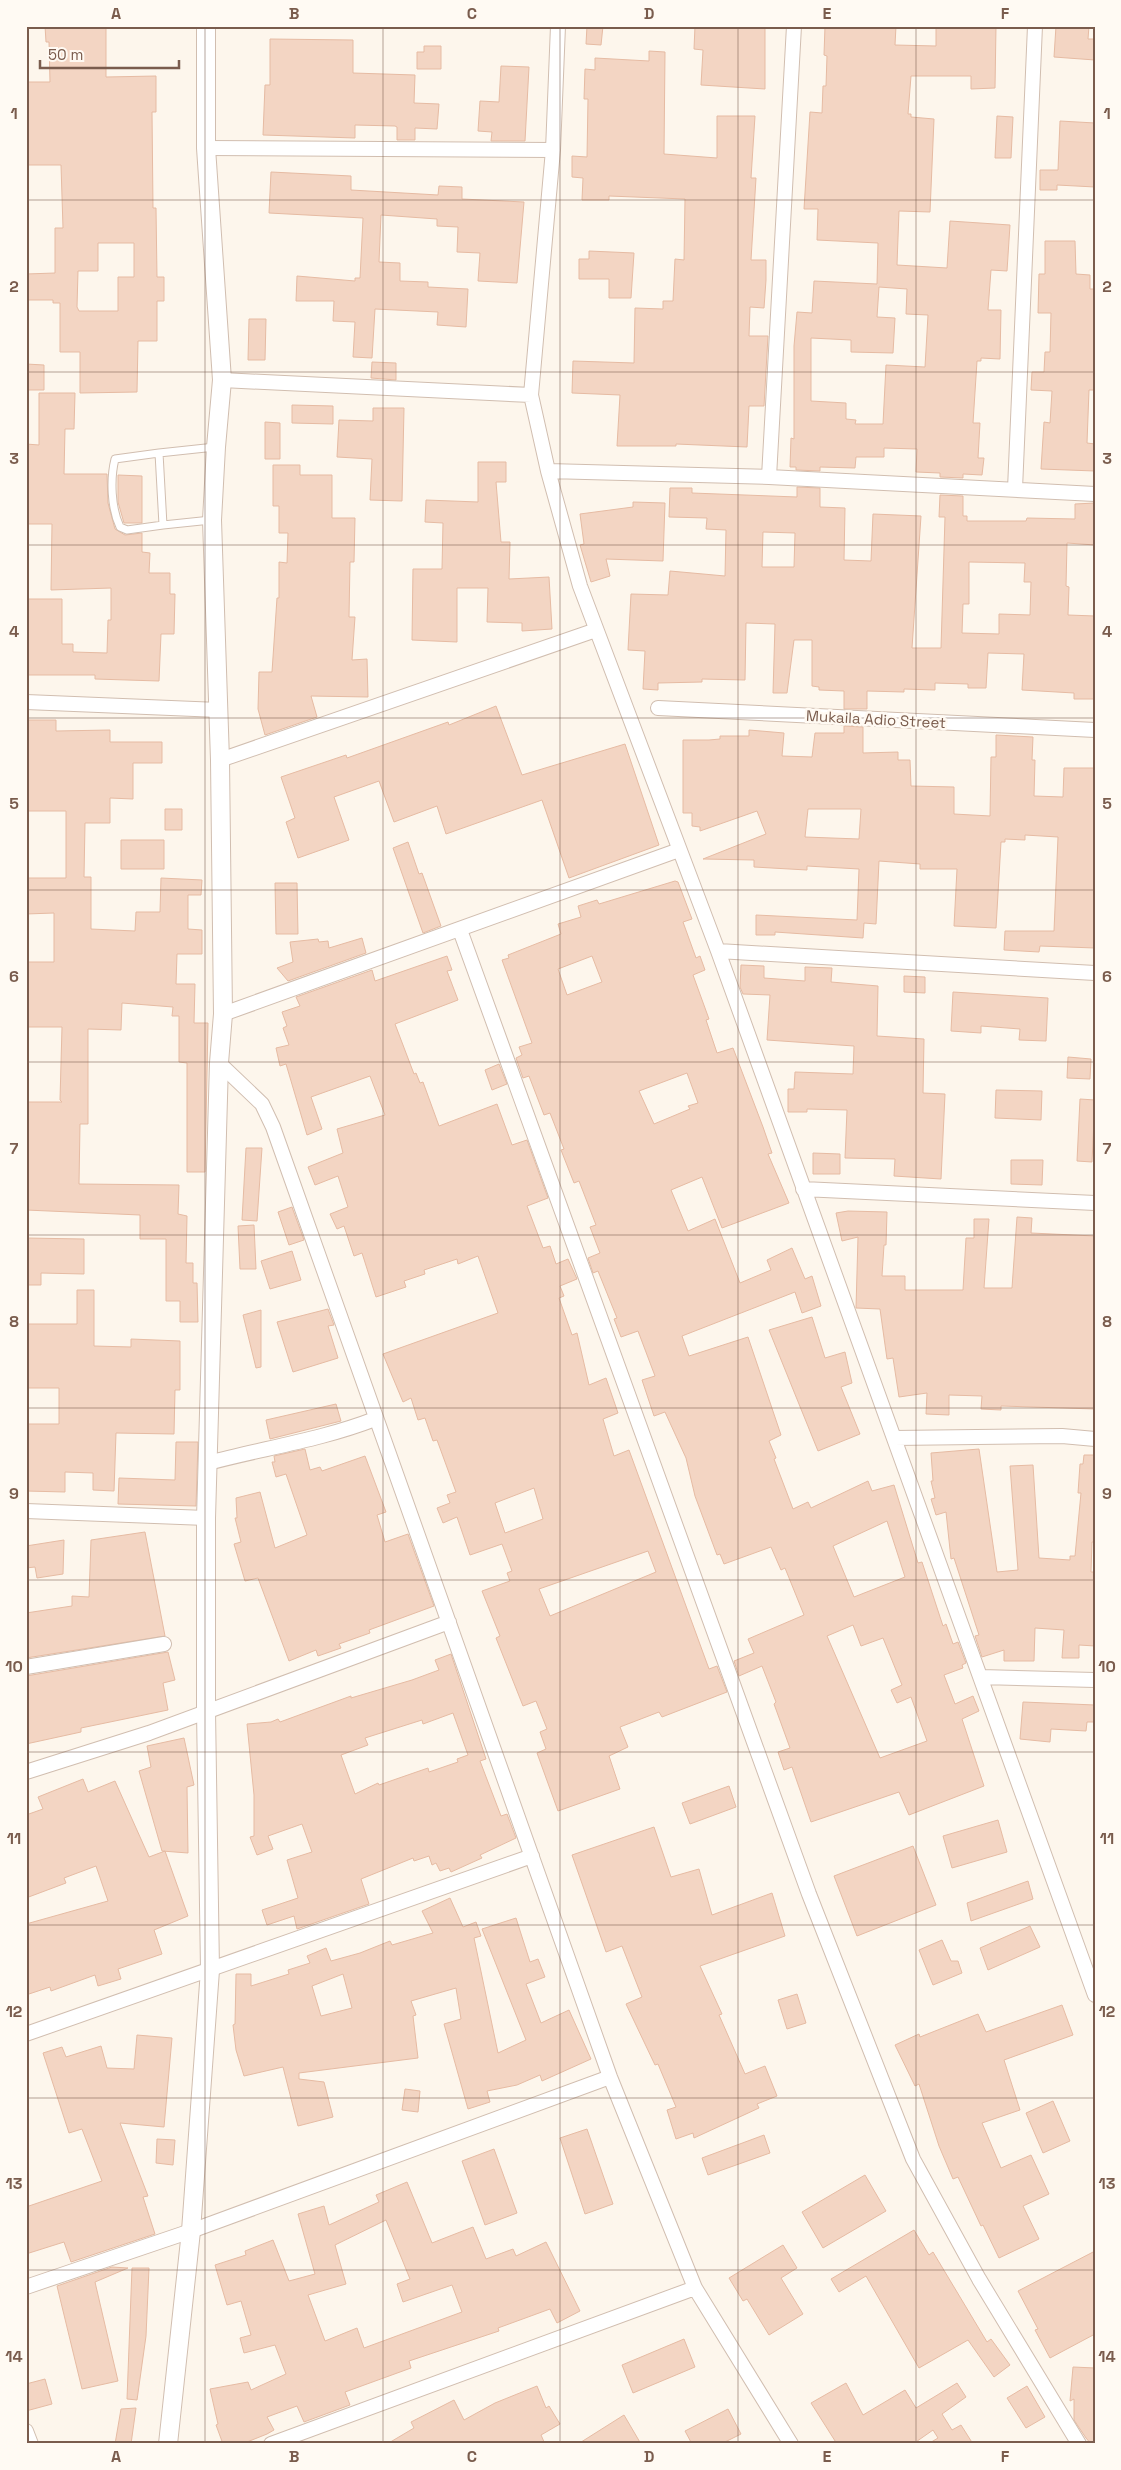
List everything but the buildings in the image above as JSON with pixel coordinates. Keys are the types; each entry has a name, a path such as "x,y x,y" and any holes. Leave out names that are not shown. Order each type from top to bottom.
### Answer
{"street":[{"path":"168,2444 191,2231 210,1970 206,1711 206,1518 219,1063 223,1014 219,710 212,520 222,380 206,148 206,26"},
{"path":"558,26 553,150 531,395 548,471 580,586 718,951 1095,1995"},
{"path":"770,477 794,26"},
{"path":"1015,489 1035,26"},
{"path":"206,148 553,150"},
{"path":"222,380 531,395"},
{"path":"548,471 770,477 1095,494"},
{"path":"220,760 596,630"},
{"path":"26,702 219,710"},
{"name":"Mukaila Adio Street","path":"658,708 1095,730"},
{"path":"223,1014 679,850"},
{"path":"460,930 809,1894 913,2159 979,2280 1079,2444"},
{"path":"718,951 1095,973"},
{"path":"219,1063 262,1104 273,1127 610,2077 695,2288 791,2444"},
{"path":"803,1190 1095,1203"},
{"path":"208,1463 254,1450 308,1441 375,1419"},
{"path":"894,1438 1062,1436 1095,1439"},
{"path":"26,1511 206,1518"},
{"path":"26,1772 149,1733 449,1622"},
{"path":"26,1667 164,1644"},
{"path":"981,1677 1095,1680"},
{"path":"26,2034 532,1856"},
{"path":"26,2286 191,2231 610,2077"},
{"path":"271,2444 695,2288"},
{"path":"26,2431 31,2444"}],"lane":[{"path":"212,520 127,530 120,527 114,515 113,468 115,459 216,447"},
{"path":"159,453 163,526"}]}
